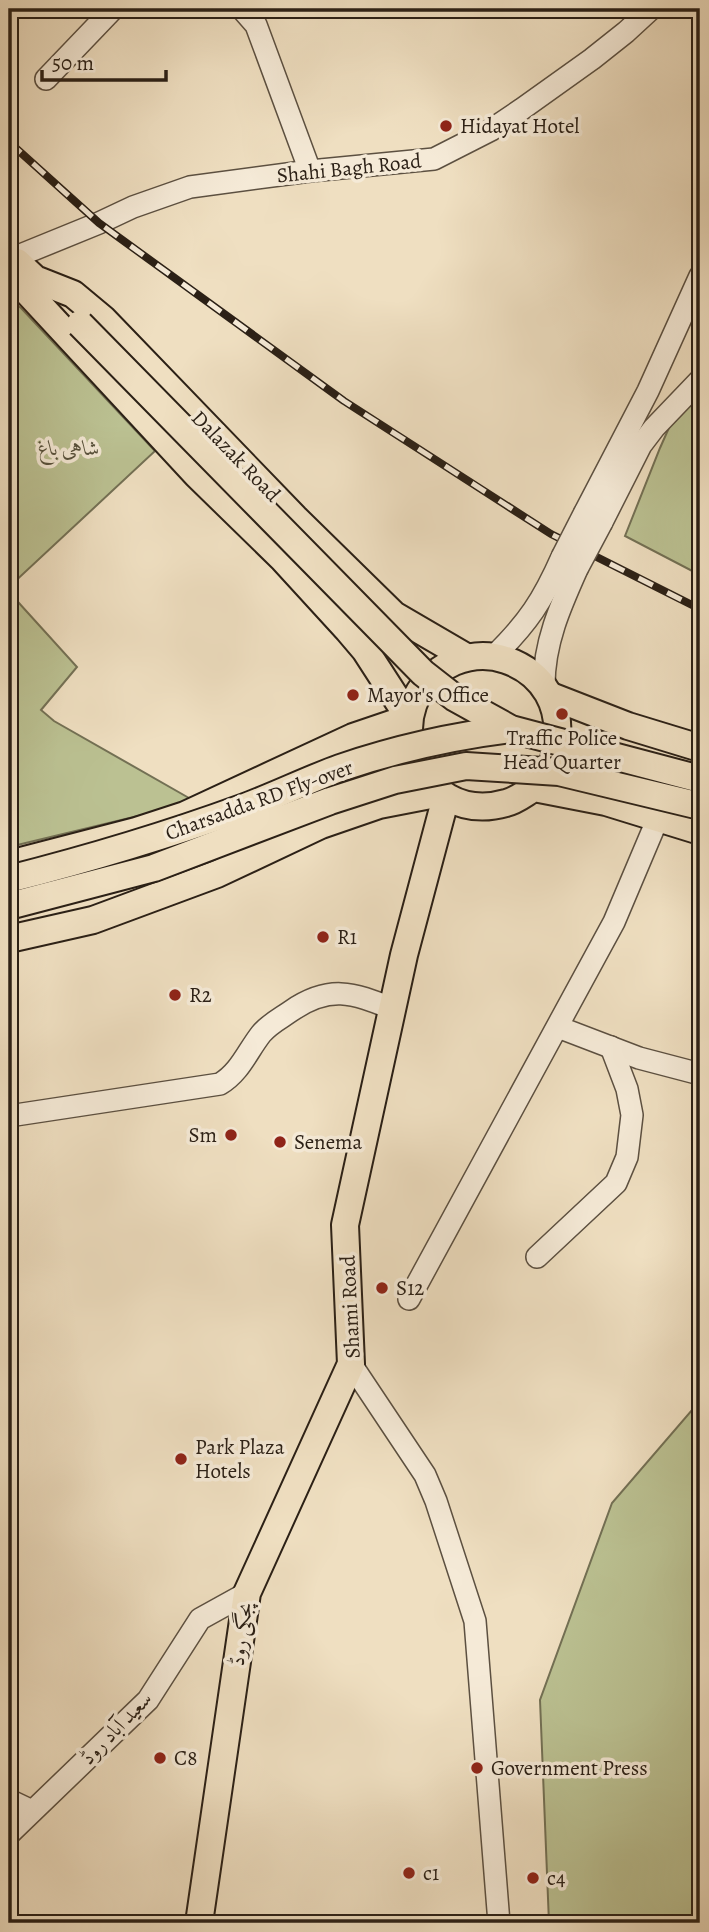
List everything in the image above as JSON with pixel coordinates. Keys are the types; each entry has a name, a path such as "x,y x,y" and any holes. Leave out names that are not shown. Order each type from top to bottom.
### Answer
{"main road":[{"name":"Dalazak Road","path":"10,261 35,279 73,294 90,307 163,379 295,518 394,615 466,657"},
{"name":"Dalazak Road","path":"10,261 197,475 283,559 365,650 409,718"},
{"path":"35,279 423,673 455,698 511,729 700,778 694,785 689,807 698,822"},
{"path":"547,690 559,728 554,761 534,788 507,803 476,806 443,795 421,773 410,747 409,718 419,691 439,669 466,657 494,656 522,665 547,690 628,726 700,748"},
{"path":"9,864 136,831 185,815 353,737 409,718"},
{"name":"Charsadda RD Fly-over","path":"9,879 137,844 245,807 338,769 387,753 470,734 511,729"},
{"name":"Charsadda RD Fly-over","path":"9,906 154,868 330,801 395,780 466,766 559,772 698,822"},
{"path":"534,788 606,802 658,818 698,822"},
{"path":"9,939 93,920 217,874 321,825 379,805 443,795"},
{"name":"Shami Road","path":"351,1364 345,1226 443,795"},
{"name":"پجگی روڈ","path":"199,1923 247,1593 351,1364"}],"street":[{"path":"46,79 114,9"},
{"name":"Shahi Bagh Road","path":"10,261 133,207 190,187 310,171 434,159 491,130 522,109 592,59 651,9"},
{"path":"251,11 310,171"},
{"path":"494,656 524,627 570,563 594,517 700,276"},
{"path":"594,517 654,428 699,383"},
{"path":"547,690 544,665 570,563"},
{"path":"409,1298 614,922 658,818"},
{"path":"9,1116 220,1084 232,1077 262,1032 311,997 327,994 361,996 393,1009"},
{"path":"558,1027 611,1047 700,1074"},
{"path":"537,1257 616,1183 627,1157 632,1115 611,1047"},
{"name":"Shami Road","path":"351,1364 425,1475 475,1621 499,1923"},
{"name":"سعید آباد روڈ","path":"9,1834 148,1700 200,1619 247,1593"},
{"path":"9,1800 32,1811"}],"green space":[{"name":"شاہی باغ","path":"9,298 155,451 9,587"},
{"path":"700,358 700,575 625,536"},
{"path":"9,592 77,667 41,710 54,721 196,802 9,847"},
{"path":"700,1405 700,1923 549,1923 540,1700 612,1503 692,1410"}],"railway":[{"path":"9,142 99,223 344,401 551,534 700,609"}],"place":[{"name":"Hidayat Hotel","path":"446,126"},
{"name":"Mayor's Office","path":"353,695"},
{"name":"Traffic Police Head Quarter","path":"562,714"},
{"name":"R1","path":"323,937"},
{"name":"R2","path":"175,995"},
{"name":"Sm","path":"231,1135"},
{"name":"Senema","path":"280,1142"},
{"name":"S12","path":"382,1288"},
{"name":"Park Plaza Hotels","path":"181,1459"},
{"name":"C8","path":"160,1758"},
{"name":"Government Press","path":"477,1768"},
{"name":"c1","path":"409,1873"},
{"name":"c4","path":"533,1878"}]}
